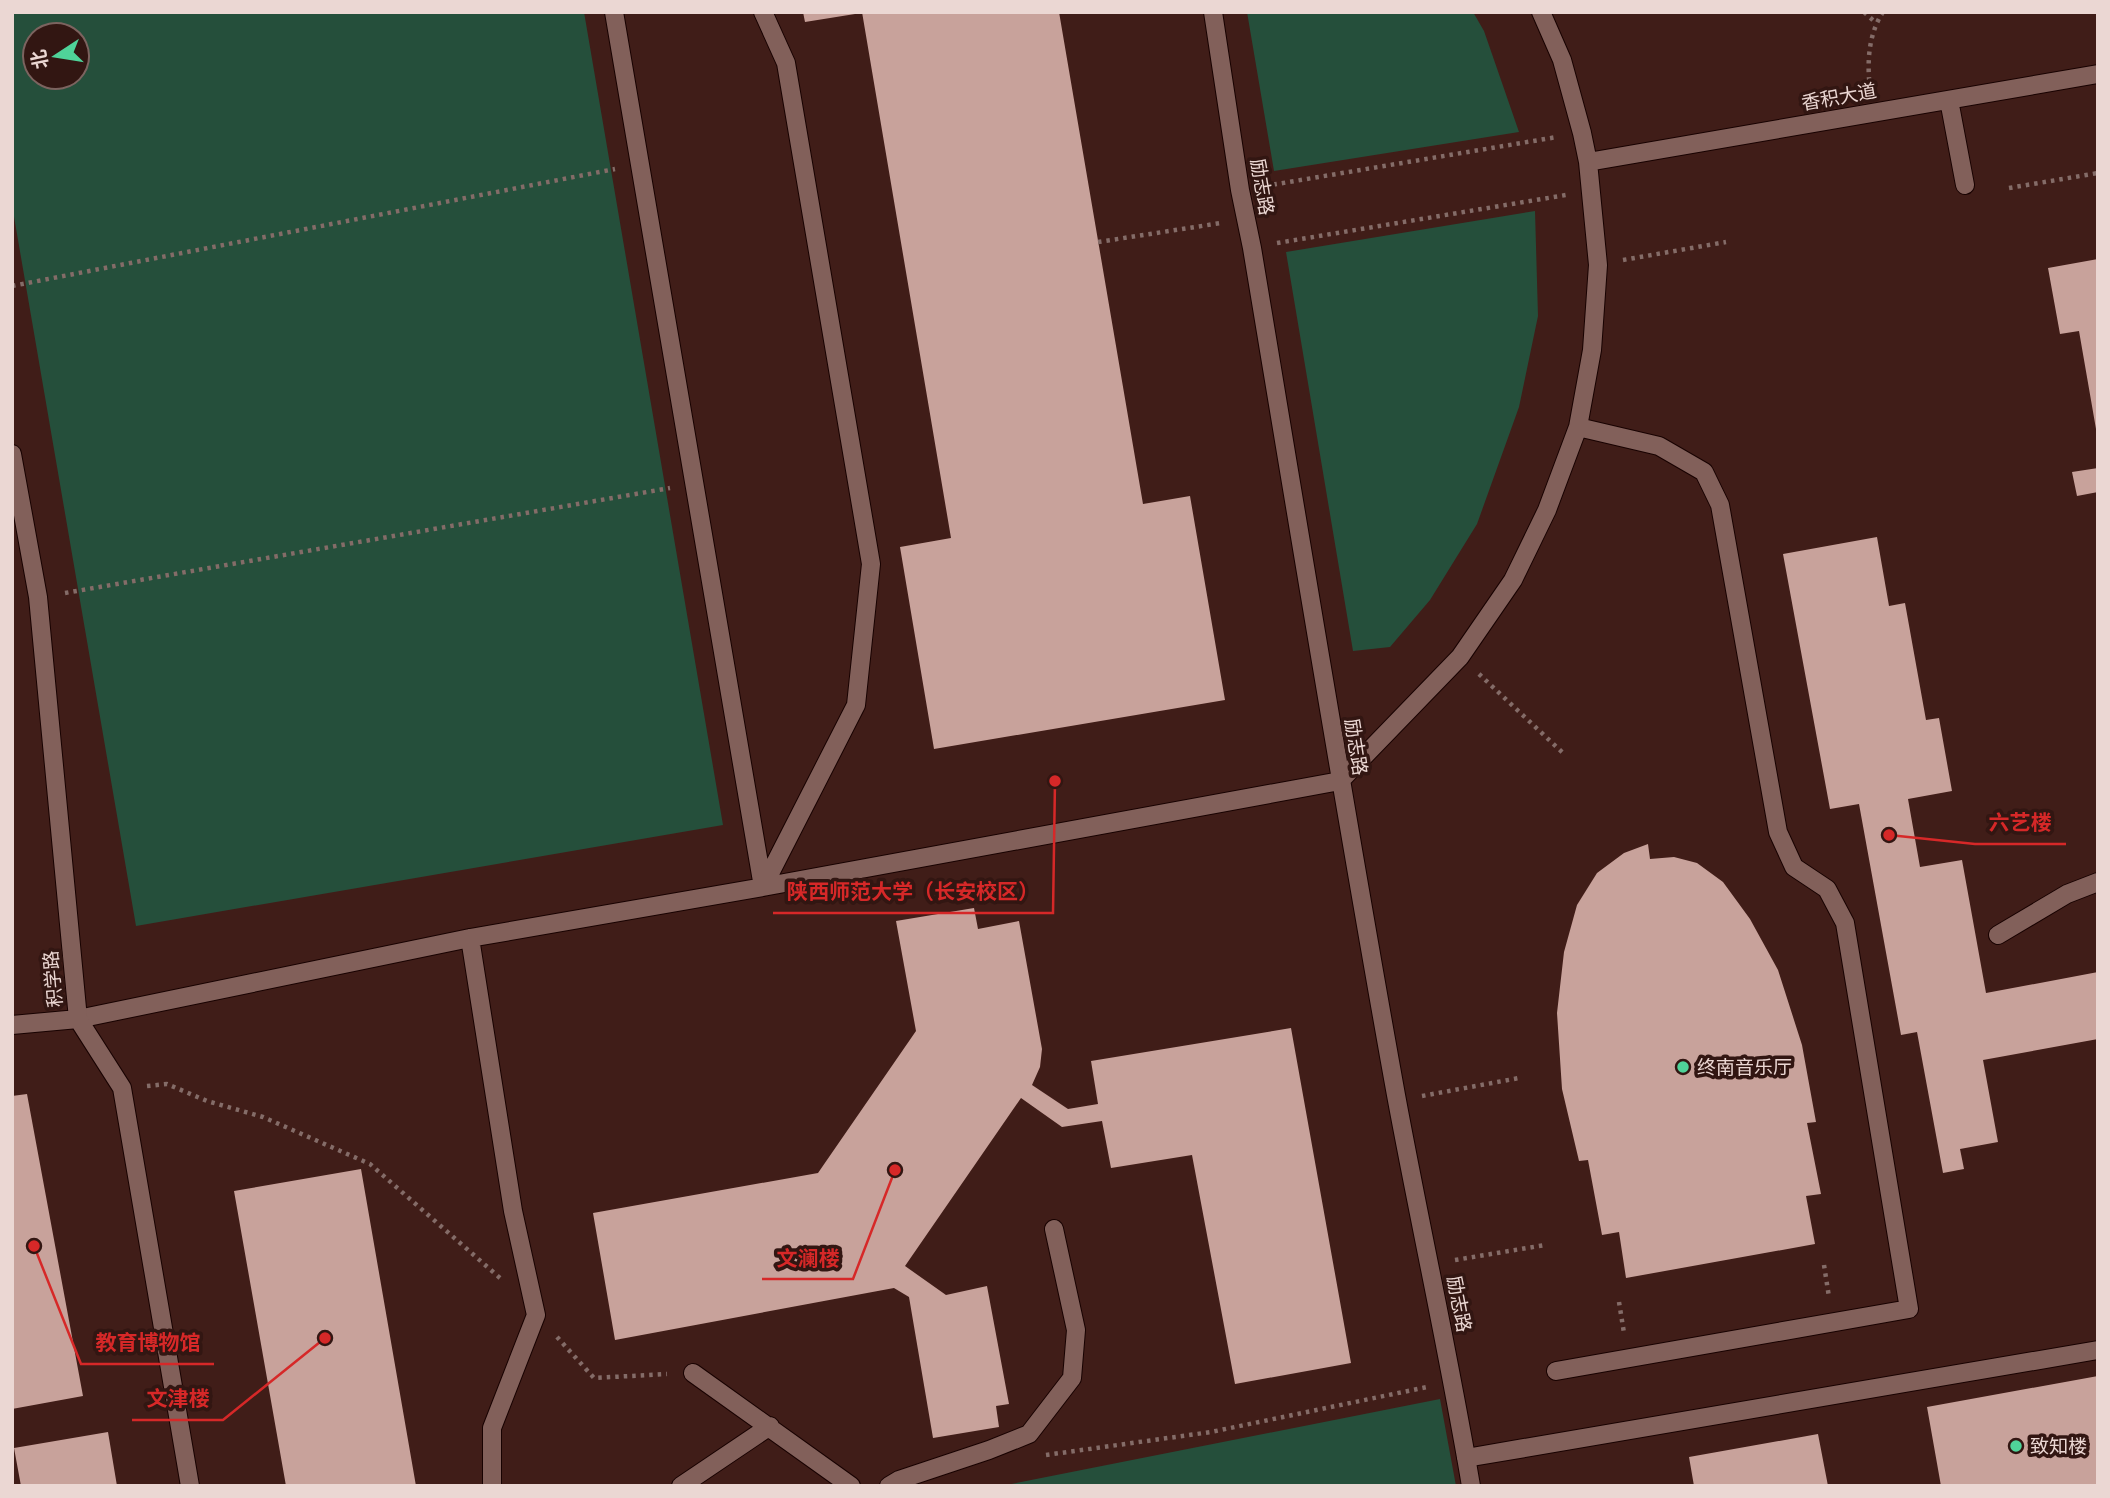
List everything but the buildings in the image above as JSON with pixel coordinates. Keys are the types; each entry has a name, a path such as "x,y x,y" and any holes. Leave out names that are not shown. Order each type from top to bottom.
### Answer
{"street":[{"path":"614,12 762,887"},
{"path":"762,887 856,705 871,564 786,63 763,12"},
{"name":"励志路","path":"1213,12 1240,190 1252,248 1340,781 1397,1100 1471,1486"},
{"path":"12,1025 78,1019 470,938 1340,781 1460,657 1513,580 1547,510 1578,428 1592,350 1598,265 1588,162 1582,133 1562,60 1541,12"},
{"name":"香积大道","path":"1588,162 2098,74"},
{"path":"1949,100 1965,185"},
{"path":"1556,1371 1909,1309 1845,923 1827,889 1794,867 1779,832 1720,505 1704,472 1659,446 1578,428"},
{"name":"积学路","path":"12,454 38,597 78,1019 122,1088 190,1486"},
{"path":"1998,935 2067,894 2098,882"},
{"path":"470,938 513,1211 536,1315 492,1428 492,1486"},
{"path":"889,1486 899,1480 1029,1434 1072,1378 1076,1330 1054,1229"},
{"path":"1466,1458 2098,1350"},
{"path":"693,1373 851,1486"},
{"path":"681,1486 770,1426"}],"path":[{"path":"1864,12 1876,23"},
{"path":"1874,113 1867,63 1876,23 1883,12"},
{"path":"1240,190 1582,133"},
{"path":"12,286 640,164"},
{"path":"2009,188 2098,173"},
{"path":"1252,248 1591,191"},
{"path":"1098,242 1246,219"},
{"path":"1656,254 1726,242"},
{"path":"38,597 695,484"},
{"path":"1503,697 1563,753"},
{"path":"1452,1090 1519,1078"},
{"path":"122,1088 167,1084 207,1101 263,1117 370,1164 503,1281"},
{"path":"1479,1256 1545,1245"},
{"path":"536,1315 594,1378 693,1373"},
{"path":"1013,1441 1033,1457 1211,1432 1452,1382"}],"shaded area":[{"path":"12,12 2098,12 2098,1486 12,1486"}],"green space":[{"path":"12,12 584,12 723,825 136,926 12,205"},
{"path":"1247,12 1473,12 1484,31 1519,132 1274,171"},
{"path":"1535,211 1538,316 1519,407 1477,524 1430,600 1390,647 1353,651 1286,252"},
{"path":"1440,1399 1456,1486 1001,1486"}],"place":[{"name":"陕西师范大学（长安校区）","path":"1055,781"},
{"name":"六艺楼","path":"1889,835"},
{"name":"终南音乐厅","path":"1683,1067"},
{"name":"文澜楼","path":"895,1170"},
{"name":"教育博物馆","path":"34,1246"},
{"name":"文津楼","path":"325,1338"},
{"name":"致知楼","path":"2016,1446"}]}
